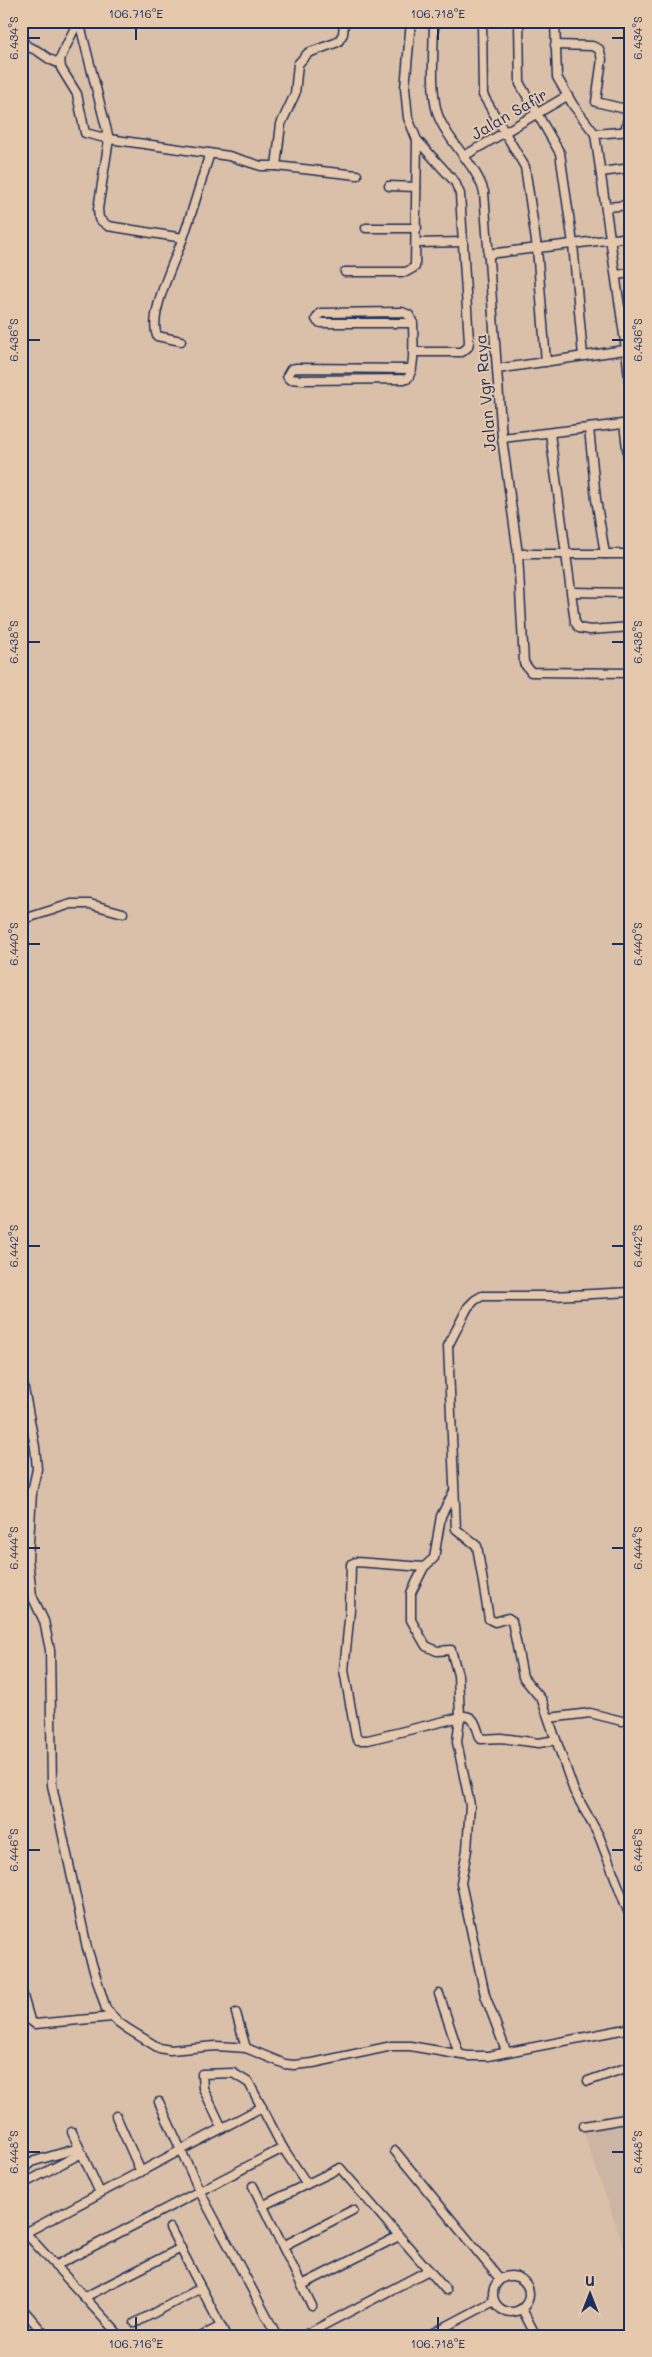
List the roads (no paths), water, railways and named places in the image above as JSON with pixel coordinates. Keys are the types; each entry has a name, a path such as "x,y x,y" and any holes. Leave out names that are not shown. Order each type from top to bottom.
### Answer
{"street":[{"path":"78,21 60,54 60,63 77,94 85,133 109,139 235,157 261,166 276,166 357,176"},
{"path":"78,21 109,139 98,208 99,219 108,226 183,238"},
{"path":"276,166 281,124 295,94 298,64 308,53 334,44 342,39 344,21"},
{"path":"411,21 405,96 408,118 417,140 458,188 464,242 468,347 466,350 457,353 413,352"},
{"name":"Jalan Vgr Raya","path":"434,21 434,101 440,122 478,176 484,192 502,438 518,554 524,663 526,669 531,672 631,673"},
{"path":"482,21 483,95 525,168 537,248 546,362"},
{"path":"519,21 520,84 560,153 573,244 583,356"},
{"path":"555,21 556,74 567,96 595,134 621,311 629,349 631,398"},
{"path":"21,39 28,47 37,49 50,60 60,63"},
{"path":"555,45 592,46 599,49 602,54 596,102 630,107 628,132 595,134"},
{"name":"Jalan Safir","path":"464,156 567,96"},
{"path":"345,272 411,270 416,261 417,140"},
{"path":"181,341 160,338 156,334 164,284 183,238 210,153"},
{"path":"601,172 631,168"},
{"path":"389,186 416,186"},
{"path":"606,207 631,205"},
{"path":"366,228 417,228"},
{"path":"488,254 631,237"},
{"path":"417,242 464,242"},
{"path":"616,275 631,273"},
{"path":"621,311 631,310"},
{"path":"412,369 296,368 290,369 287,376 289,379 303,380 403,381 410,377 412,369 413,323 409,315 402,312 320,313 316,319 322,323 413,323"},
{"path":"498,369 629,349"},
{"path":"502,438 627,424 631,479"},
{"path":"589,428 596,499 605,554"},
{"path":"550,433 575,622 579,628 590,630 631,627"},
{"path":"518,554 631,554"},
{"path":"572,592 631,593"},
{"path":"21,920 71,904 90,904 123,913"},
{"path":"631,1292 553,1296 487,1296 479,1298 471,1303 462,1316 448,1346 456,1529 477,1546 489,1617 493,1622 508,1618 512,1621 523,1677 542,1700 574,1791 600,1836 631,1919"},
{"path":"21,1373 35,1447 37,1469 32,1492 29,1532 30,1581 32,1596 48,1633 50,1650 52,1785 87,1948 100,1993 106,2009 112,2017 128,2029 164,2050 216,2046 246,2048 285,2064 294,2065 313,2064 392,2046 410,2046 459,2054 488,2056 631,2028"},
{"path":"454,1491 441,1516 434,1558 424,1567 411,1593 411,1620 426,1646 437,1651 451,1650 458,1675 460,1716 458,1742 470,1805 467,1850 461,1883 485,1995 506,2051"},
{"path":"21,1493 32,1492"},
{"path":"424,1567 356,1562 351,1564 350,1610 344,1670 358,1740 368,1740 460,1716 470,1716 475,1721 482,1739 500,1738 539,1743 556,1740"},
{"path":"549,1718 590,1713 622,1721"},
{"path":"21,1989 30,2020 35,2024 112,2017"},
{"path":"440,1994 459,2054"},
{"path":"236,2013 246,2048"},
{"path":"588,2081 631,2066"},
{"path":"222,2128 203,2088 202,2074 233,2073 249,2083 283,2148 307,2184"},
{"path":"159,2102 200,2192 277,2336"},
{"path":"120,2336 23,2231 100,2193 262,2107"},
{"path":"116,2116 140,2172"},
{"path":"584,2126 631,2118"},
{"path":"72,2132 100,2193"},
{"path":"55,2266 283,2148"},
{"path":"21,2172 31,2162 80,2151"},
{"path":"21,2185 80,2151"},
{"path":"395,2151 500,2279"},
{"path":"262,2206 340,2168 446,2290"},
{"path":"253,2186 312,2306"},
{"path":"282,2246 353,2210"},
{"path":"170,2228 226,2336"},
{"path":"302,2285 399,2236"},
{"path":"85,2297 180,2248"},
{"path":"302,2336 429,2270"},
{"path":"507,2276 516,2276 528,2286 530,2294 528,2302 515,2312 506,2312 499,2308 494,2301 493,2293 500,2279 507,2276"},
{"path":"135,2323 201,2288"},
{"path":"428,2336 494,2301"},
{"path":"21,2308 46,2336"},
{"path":"522,2308 536,2336"},
{"path":"202,2336 221,2326"}]}
